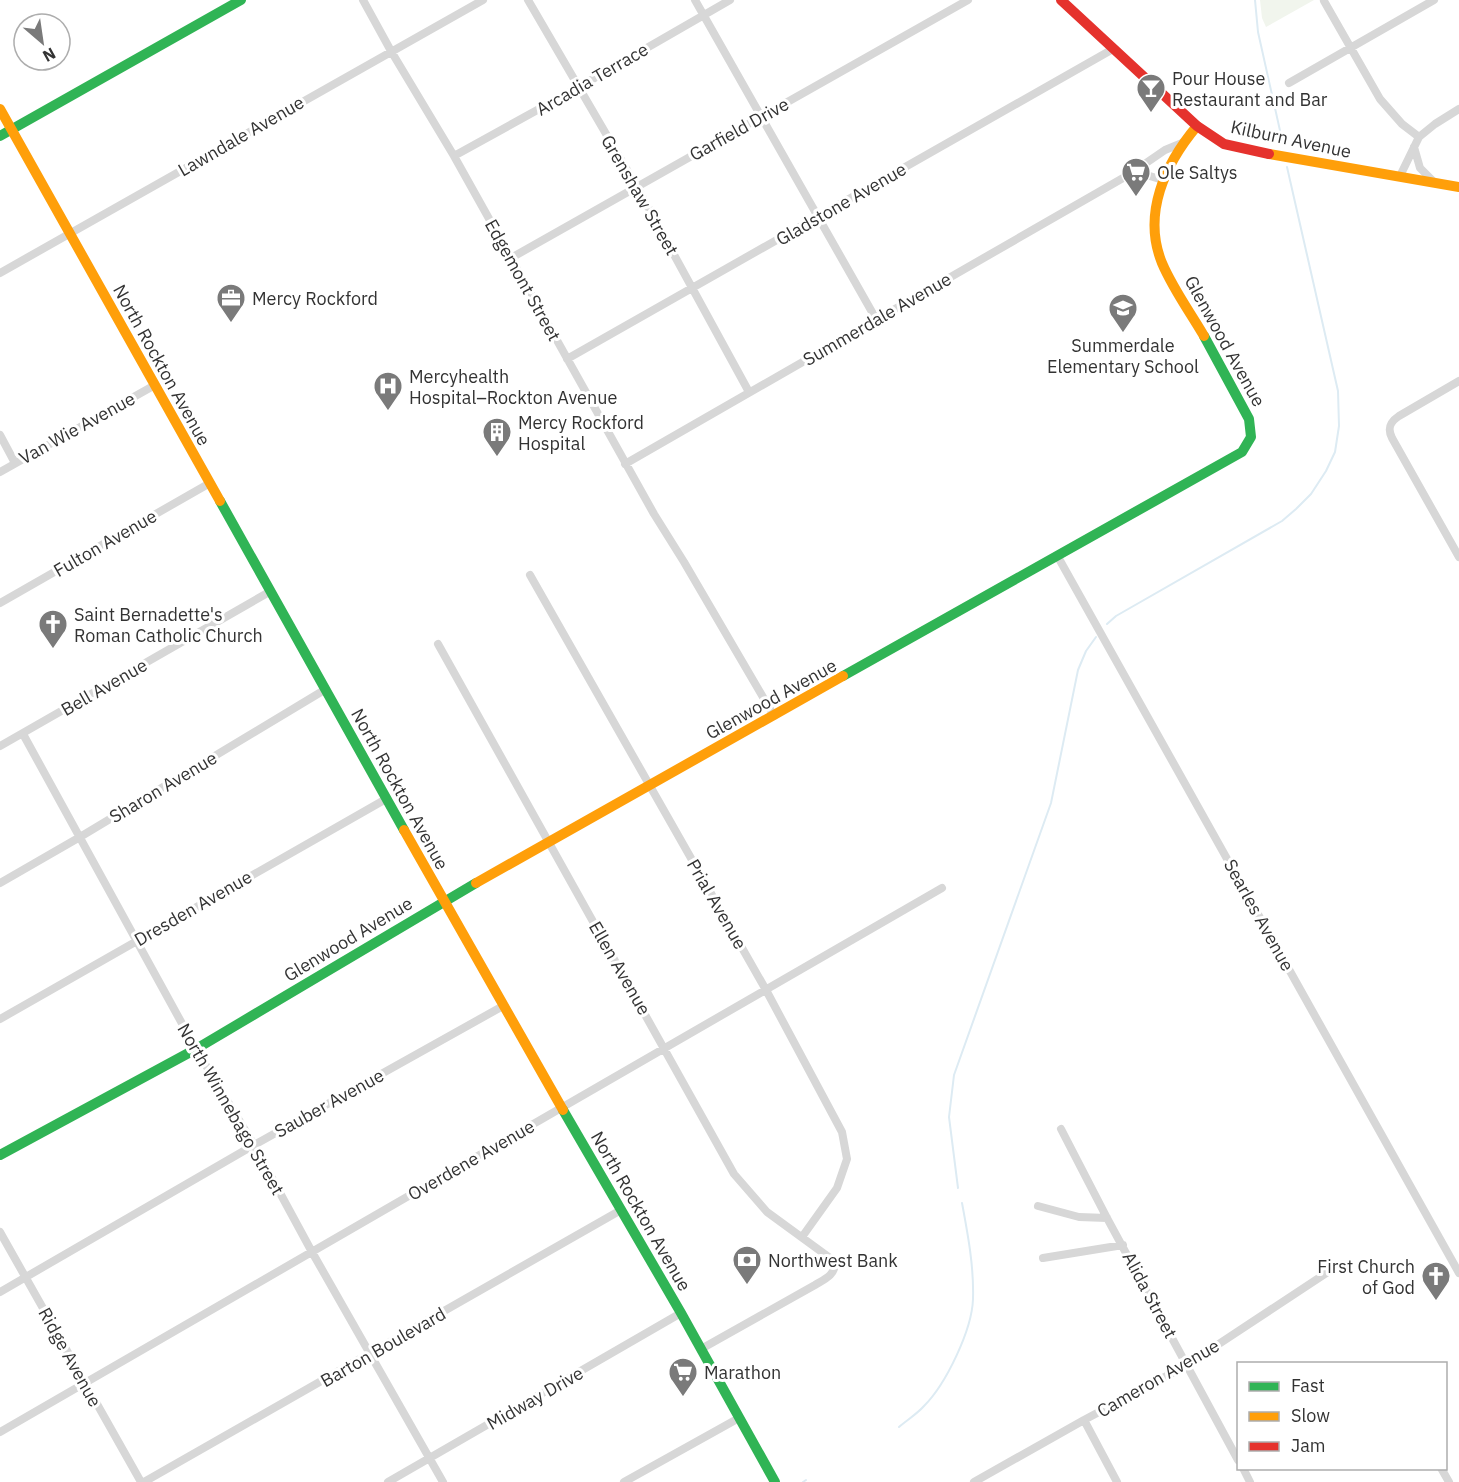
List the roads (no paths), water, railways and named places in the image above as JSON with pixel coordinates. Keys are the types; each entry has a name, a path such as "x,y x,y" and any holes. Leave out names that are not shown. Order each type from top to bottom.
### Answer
{"street":[{"path":"0,136 241,0"},
{"name":"Edgemont Street","path":"363,0 454,156 626,464 774,716"},
{"name":"Lawndale Avenue","path":"0,273 483,0"},
{"name":"Grenshaw Street","path":"528,0 637,187 749,393"},
{"path":"695,0 876,319"},
{"name":"Arcadia Terrace","path":"454,156 730,0"},
{"name":"Garfield Drive","path":"511,258 968,0"},
{"name":"Kilburn Avenue","path":"1061,0 1210,136 1237,148 1459,187"},
{"path":"1289,84 1434,0"},
{"path":"1324,1 1388,111 1419,137"},
{"name":"Gladstone Avenue","path":"567,359 1113,49"},
{"path":"1400,176 1419,137 1435,123 1459,109"},
{"name":"North Rockton Avenue","path":"0,110 386,799 681,1313 775,1482"},
{"name":"Glenwood Avenue","path":"0,1155 196,1049 444,901 1058,557 1233,458 1247,447 1251,439 1250,419 1160,256 1156,244 1155,213 1163,180 1182,142 1197,126"},
{"name":"Summerdale Avenue","path":"626,464 1182,142"},
{"path":"1414,147 1420,168 1434,182"},
{"path":"1130,174 1143,174 1163,180"},
{"path":"1459,381 1399,416 1389,425 1392,438 1459,557"},
{"name":"Van Wie Avenue","path":"0,472 155,385"},
{"path":"0,435 15,463"},
{"name":"Fulton Avenue","path":"0,603 210,483"},
{"name":"Searles Avenue","path":"1058,557 1459,1273"},
{"name":"Prial Avenue","path":"530,575 766,990 842,1132 848,1159 837,1188 802,1238"},
{"name":"Bell Avenue","path":"0,746 271,591"},
{"name":"Ellen Avenue","path":"438,644 734,1174 767,1212 835,1263 835,1270 831,1275 701,1349"},
{"name":"Sharon Avenue","path":"0,883 326,689"},
{"name":"North Winnebago Street","path":"23,734 196,1049 254,1145 443,1482"},
{"name":"Dresden Avenue","path":"0,1019 386,799"},
{"name":"Overdene Avenue","path":"0,1432 942,888"},
{"name":"Sauber Avenue","path":"0,1292 254,1145 503,1006"},
{"name":"Alida Street","path":"1062,1130 1107,1218 1237,1456"},
{"path":"1038,1206 1079,1217 1107,1218"},
{"name":"Barton Boulevard","path":"142,1482 621,1210"},
{"name":"Ridge Avenue","path":"0,1232 142,1482"},
{"path":"1043,1258 1123,1245"},
{"name":"Cameron Avenue","path":"974,1482 987,1479 1083,1420 1187,1365 1337,1266"},
{"name":"Midway Drive","path":"388,1482 681,1313"},
{"path":"624,1482 739,1418"},
{"path":"1083,1420 1118,1482"}],"waterway":[{"path":"1255,0 1258,32 1283,144"},
{"path":"1107,624 1116,616 1282,521 1311,494 1335,452 1339,426 1338,391 1287,167"},
{"path":"958,1188 949,1117 954,1075 1051,803 1078,670 1086,651 1096,637"},
{"path":"899,1427 921,1409 941,1384 963,1341 972,1312 973,1275 962,1203"}],"place":[{"name":"Pour House Restaurant and Bar","path":"1151,114"},
{"name":"Ole Saltys","path":"1136,198"},
{"name":"Mercy Rockford","path":"231,324"},
{"name":"Summerdale Elementary School","path":"1123,334"},
{"name":"Mercyhealth Hospital–Rockton Avenue","path":"388,412"},
{"name":"Mercy Rockford Hospital","path":"497,458"},
{"name":"Saint Bernadette's Roman Catholic Church","path":"53,650"},
{"name":"Northwest Bank","path":"747,1286"},
{"name":"First Church of God","path":"1436,1302"},
{"name":"Marathon","path":"683,1398"}]}
